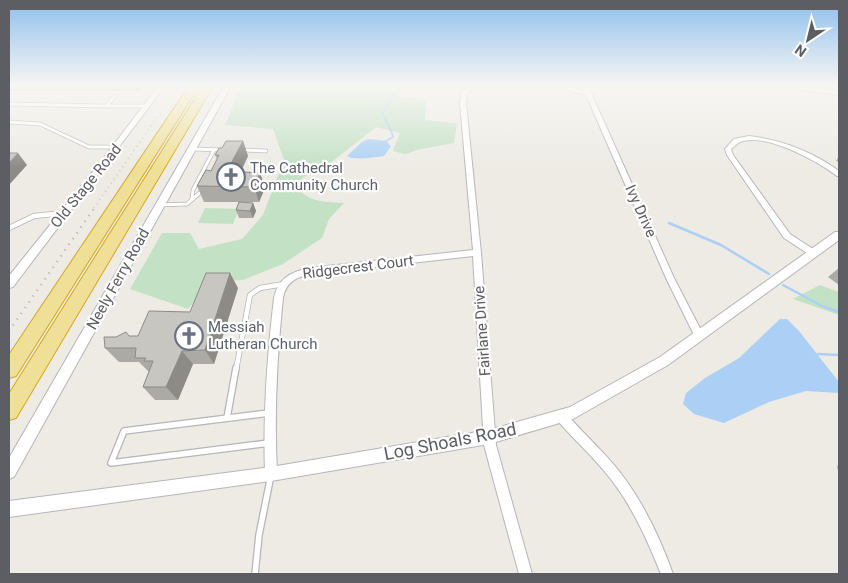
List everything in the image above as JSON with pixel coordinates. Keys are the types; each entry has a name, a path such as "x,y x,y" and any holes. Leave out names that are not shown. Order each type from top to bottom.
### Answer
{"highway":[{"path":"9,370 176,113"},
{"path":"9,412 191,113"}],"street":[{"name":"Old Stage Road","path":"9,284 143,113"},
{"name":"Neely Ferry Road","path":"9,472 159,205 213,113"},
{"name":"Fairlane Drive","path":"464,113 489,437 494,463 526,574"},
{"name":"Ivy Drive","path":"597,113 670,278 699,336"},
{"path":"813,253 787,236 730,155 728,149 735,141 742,138 762,138 791,148 830,166 839,174"},
{"name":"Log Shoals Road","path":"9,509 271,474 489,437 561,416 582,409 664,361 839,235"},
{"name":"Ridgecrest Court","path":"271,474 270,443 275,344 281,291 284,284 295,275 319,270 476,253"},
{"path":"561,416 617,478 632,500 646,525 668,574"}],"lane":[{"path":"9,122 40,124 89,147 117,147"},
{"path":"193,150 226,150 222,157"},
{"path":"192,199 193,190 214,150"},
{"path":"234,150 266,150"},
{"path":"159,205 186,204 206,187"},
{"path":"9,228 34,216 63,213"},
{"path":"227,418 250,295 260,288 284,284"},
{"path":"270,443 112,463 124,431 271,413"},
{"path":"255,574 259,535 271,474"}],"green space":[{"path":"230,113 425,113 425,120 457,123 454,143 405,154 393,151 400,133 376,127 320,171 303,177 298,188 307,197 319,201 344,203 329,219 322,238 283,264 243,280 211,282 188,309 130,289 162,233 190,233 199,249 242,239 263,215 284,160 273,129 225,125"},
{"path":"205,208 239,209 233,224 198,223"},
{"path":"820,285 839,292 839,315 793,299"}],"water":[{"path":"369,139 386,141 391,146 384,156 360,158 347,156 362,142"},
{"path":"780,319 787,319 799,331 839,382 839,393 806,391 769,402 724,423 694,414 683,404 686,393 705,378 739,358"}],"building":[{"path":"226,141 243,141 227,171 260,173 254,187 197,186 206,170 211,171 219,155 215,155"},
{"path":"9,153 18,153 9,163"},
{"path":"239,202 253,203 250,211 236,210"},
{"path":"206,273 230,273 205,350 182,351 166,387 143,387 153,361 144,361 146,358 135,358 136,348 105,348 104,337 116,337 126,332 129,336 138,336 149,311 190,312"}],"waterway":[{"path":"383,113 393,137 386,141"},
{"path":"669,223 721,245 769,274"},
{"path":"783,285 822,306 839,312"},
{"path":"818,354 839,355"}],"railway":[{"path":"94,208 160,113"},
{"path":"9,331 95,207"}],"place":[{"name":"The Cathedral Community Church","path":"231,177"},
{"name":"Messiah Lutheran Church","path":"189,336"}]}
